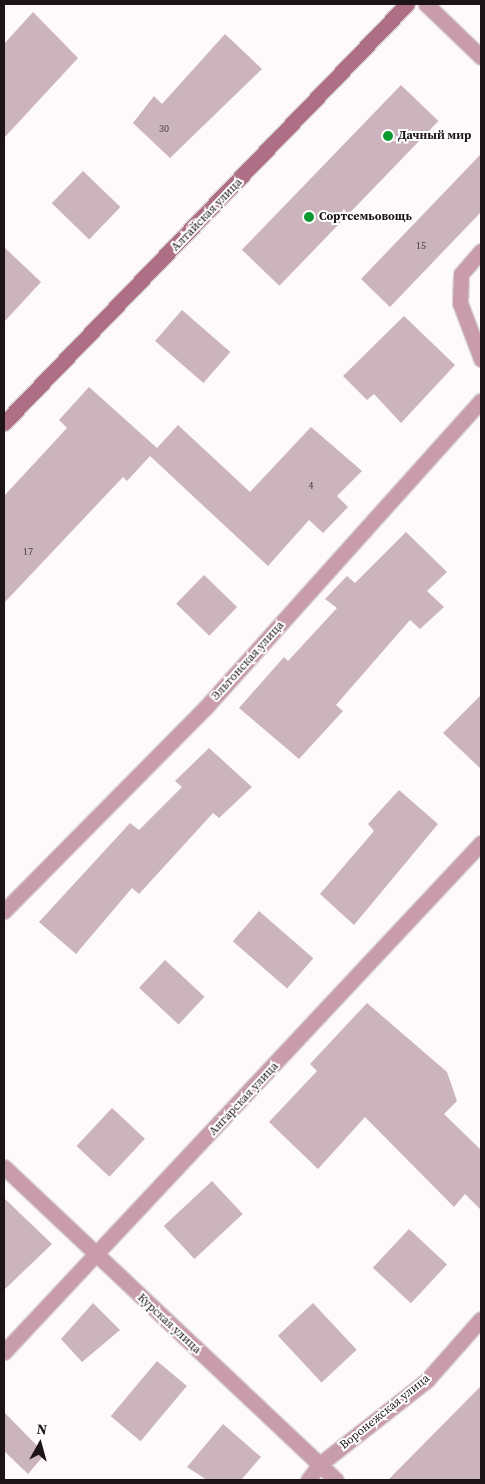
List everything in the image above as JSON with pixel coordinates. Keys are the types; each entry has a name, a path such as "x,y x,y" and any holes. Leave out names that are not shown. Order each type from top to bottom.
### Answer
{"street":[{"name":"Алтайская улица","path":"4,424 407,4"},
{"path":"426,4 481,58"},
{"path":"481,251 461,274 460,303 481,359"},
{"name":"Эльтонская улица","path":"4,911 206,707 481,401"},
{"name":"Ангарская улица","path":"4,1352 96,1257 481,843"},
{"name":"Курская улица","path":"4,1167 96,1257 336,1480"},
{"name":"Воронежская улица","path":"308,1480 320,1464 427,1380 481,1319"}],"building":[{"path":"33,12 78,58 4,138 4,44"},
{"path":"225,34 262,69 170,158 133,123 154,96 162,104"},
{"name":"Сортсемьовощь","path":"401,85 438,121 279,286 242,250"},
{"path":"481,154 481,212 390,307 361,279"},
{"path":"83,171 120,207 89,239 52,203"},
{"path":"4,247 41,282 4,322"},
{"path":"182,310 230,352 203,383 155,341"},
{"path":"404,316 455,365 401,423 374,394 367,400 343,376"},
{"path":"89,387 157,448 178,425 250,492 311,427 362,471 337,496 348,507 323,533 309,520 268,566 150,456 127,481 123,477 4,603 4,496 67,428 59,420"},
{"path":"406,532 447,572 427,591 444,607 420,629 410,620 336,705 343,711 299,759 239,708 284,657 288,661 337,608 325,599 347,576 355,583"},
{"path":"204,575 237,607 209,636 176,604"},
{"path":"481,695 481,769 443,733"},
{"path":"209,748 252,787 219,818 213,813 139,894 132,888 76,954 39,922 130,823 139,830 182,787 175,781"},
{"path":"399,790 438,824 354,925 320,894 374,831 368,824"},
{"path":"259,911 313,958 287,988 233,941"},
{"path":"165,960 204,997 179,1025 139,988"},
{"path":"367,1003 447,1072 457,1101 444,1114 481,1150 481,1210 465,1194 454,1207 365,1117 318,1169 269,1122 317,1071 310,1064"},
{"path":"112,1108 145,1139 109,1177 77,1146"},
{"path":"212,1181 243,1214 194,1259 164,1226"},
{"path":"4,1198 52,1244 4,1290"},
{"path":"409,1229 447,1264 411,1303 373,1268"},
{"path":"93,1303 120,1330 82,1362 61,1339"},
{"path":"313,1303 357,1350 322,1383 278,1336"},
{"path":"157,1361 187,1386 141,1441 111,1416"},
{"path":"481,1386 481,1480 388,1480"},
{"path":"4,1412 45,1454 28,1474 4,1451"},
{"path":"223,1424 261,1457 241,1480 207,1480 187,1467"}],"place":[{"name":"Дачный мир","path":"388,136"},
{"name":"Сортсемьовощь","path":"309,217"}]}
